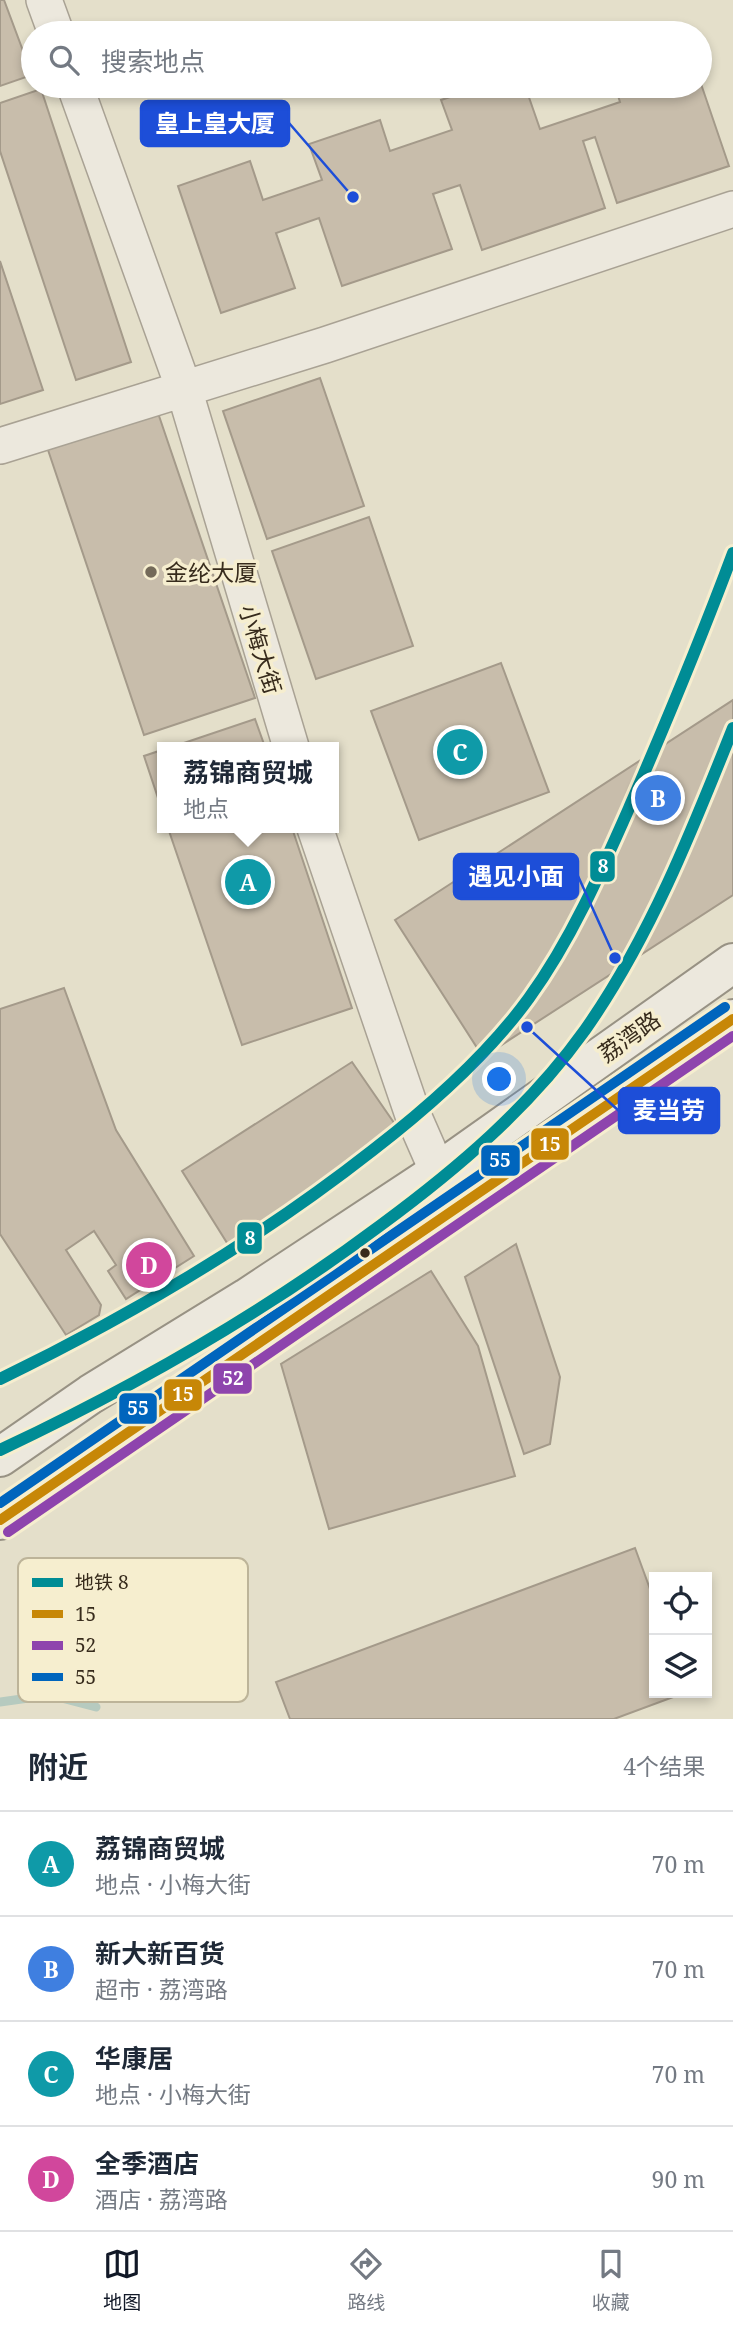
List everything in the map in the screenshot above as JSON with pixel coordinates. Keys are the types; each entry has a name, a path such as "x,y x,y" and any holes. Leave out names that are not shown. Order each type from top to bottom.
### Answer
{"main road":[{"name":"荔湾路","path":"0,1457 91,1394 247,1298 438,1172 733,963"},
{"name":"荔湾路","path":"0,1520 733,1019"}],"street":[{"path":"44,0 52,21"},
{"name":"小梅大街","path":"79,98 184,389 290,742"},
{"path":"0,446 326,345 733,209"},
{"path":"317,833 413,1115 438,1172"}],"building":[{"path":"0,0 4,0 21,46 21,79 0,86"},
{"path":"21,96 21,98 44,98 131,362 76,380 0,151 0,103"},
{"path":"447,98 529,98 540,129 620,102 619,98 706,98 729,166 617,203 595,137 583,141 605,208 482,250 460,185 433,194 452,249 342,286 319,218 276,233 295,288 221,313 178,186 250,161 263,200 322,180 309,144 380,120 390,151 452,130 441,100"},
{"path":"0,261 43,390 0,404"},
{"path":"320,378 364,506 267,539 223,411"},
{"name":"金纶大厦","path":"157,410 255,698 144,735 47,447"},
{"path":"369,517 413,646 316,679 272,551"},
{"path":"501,663 549,792 419,840 371,711"},
{"path":"733,700 733,895 483,1057 395,920"},
{"path":"255,719 263,742 187,742"},
{"path":"157,752 157,795 144,756"},
{"path":"170,833 294,833 352,1008 242,1045"},
{"path":"64,988 116,1130 194,1256 126,1299 108,1271 116,1265 94,1231 66,1250 101,1305 99,1315 66,1335 0,1234 0,1009"},
{"path":"352,1062 401,1133 229,1246 182,1171"},
{"path":"516,1244 560,1377 550,1444 524,1454 465,1277"},
{"path":"431,1271 478,1346 515,1476 329,1529 281,1364"},
{"path":"635,1548 649,1586 649,1698 671,1698 614,1719 290,1719 276,1682"}],"waterway":[{"path":"0,1702 18,1699"},
{"path":"77,1702 96,1707"}],"metro line":[{"name":"8","path":"0,1379 98,1329 239,1246 329,1183 416,1116 495,1040 545,975 586,901 659,738 733,553"},
{"name":"8","path":"0,1450 148,1375 290,1289 409,1204 464,1159 516,1111 541,1085 585,1030 629,959 668,884 733,728"}],"transit line":[{"name":"55","path":"0,1503 725,1007"},
{"name":"15","path":"0,1520 733,1019"},
{"name":"52","path":"8,1532 733,1036"}],"place":[{"name":"皇上皇大厦","path":"353,197"},
{"name":"金纶大厦","path":"151,572"},
{"name":"华康居","path":"460,752"},
{"name":"新大新百货","path":"658,798"},
{"name":"荔锦商贸城","path":"248,882"},
{"name":"遇见小面","path":"615,958"},
{"name":"麦当劳","path":"527,1027"},
{"name":"全季酒店","path":"149,1265"}]}
